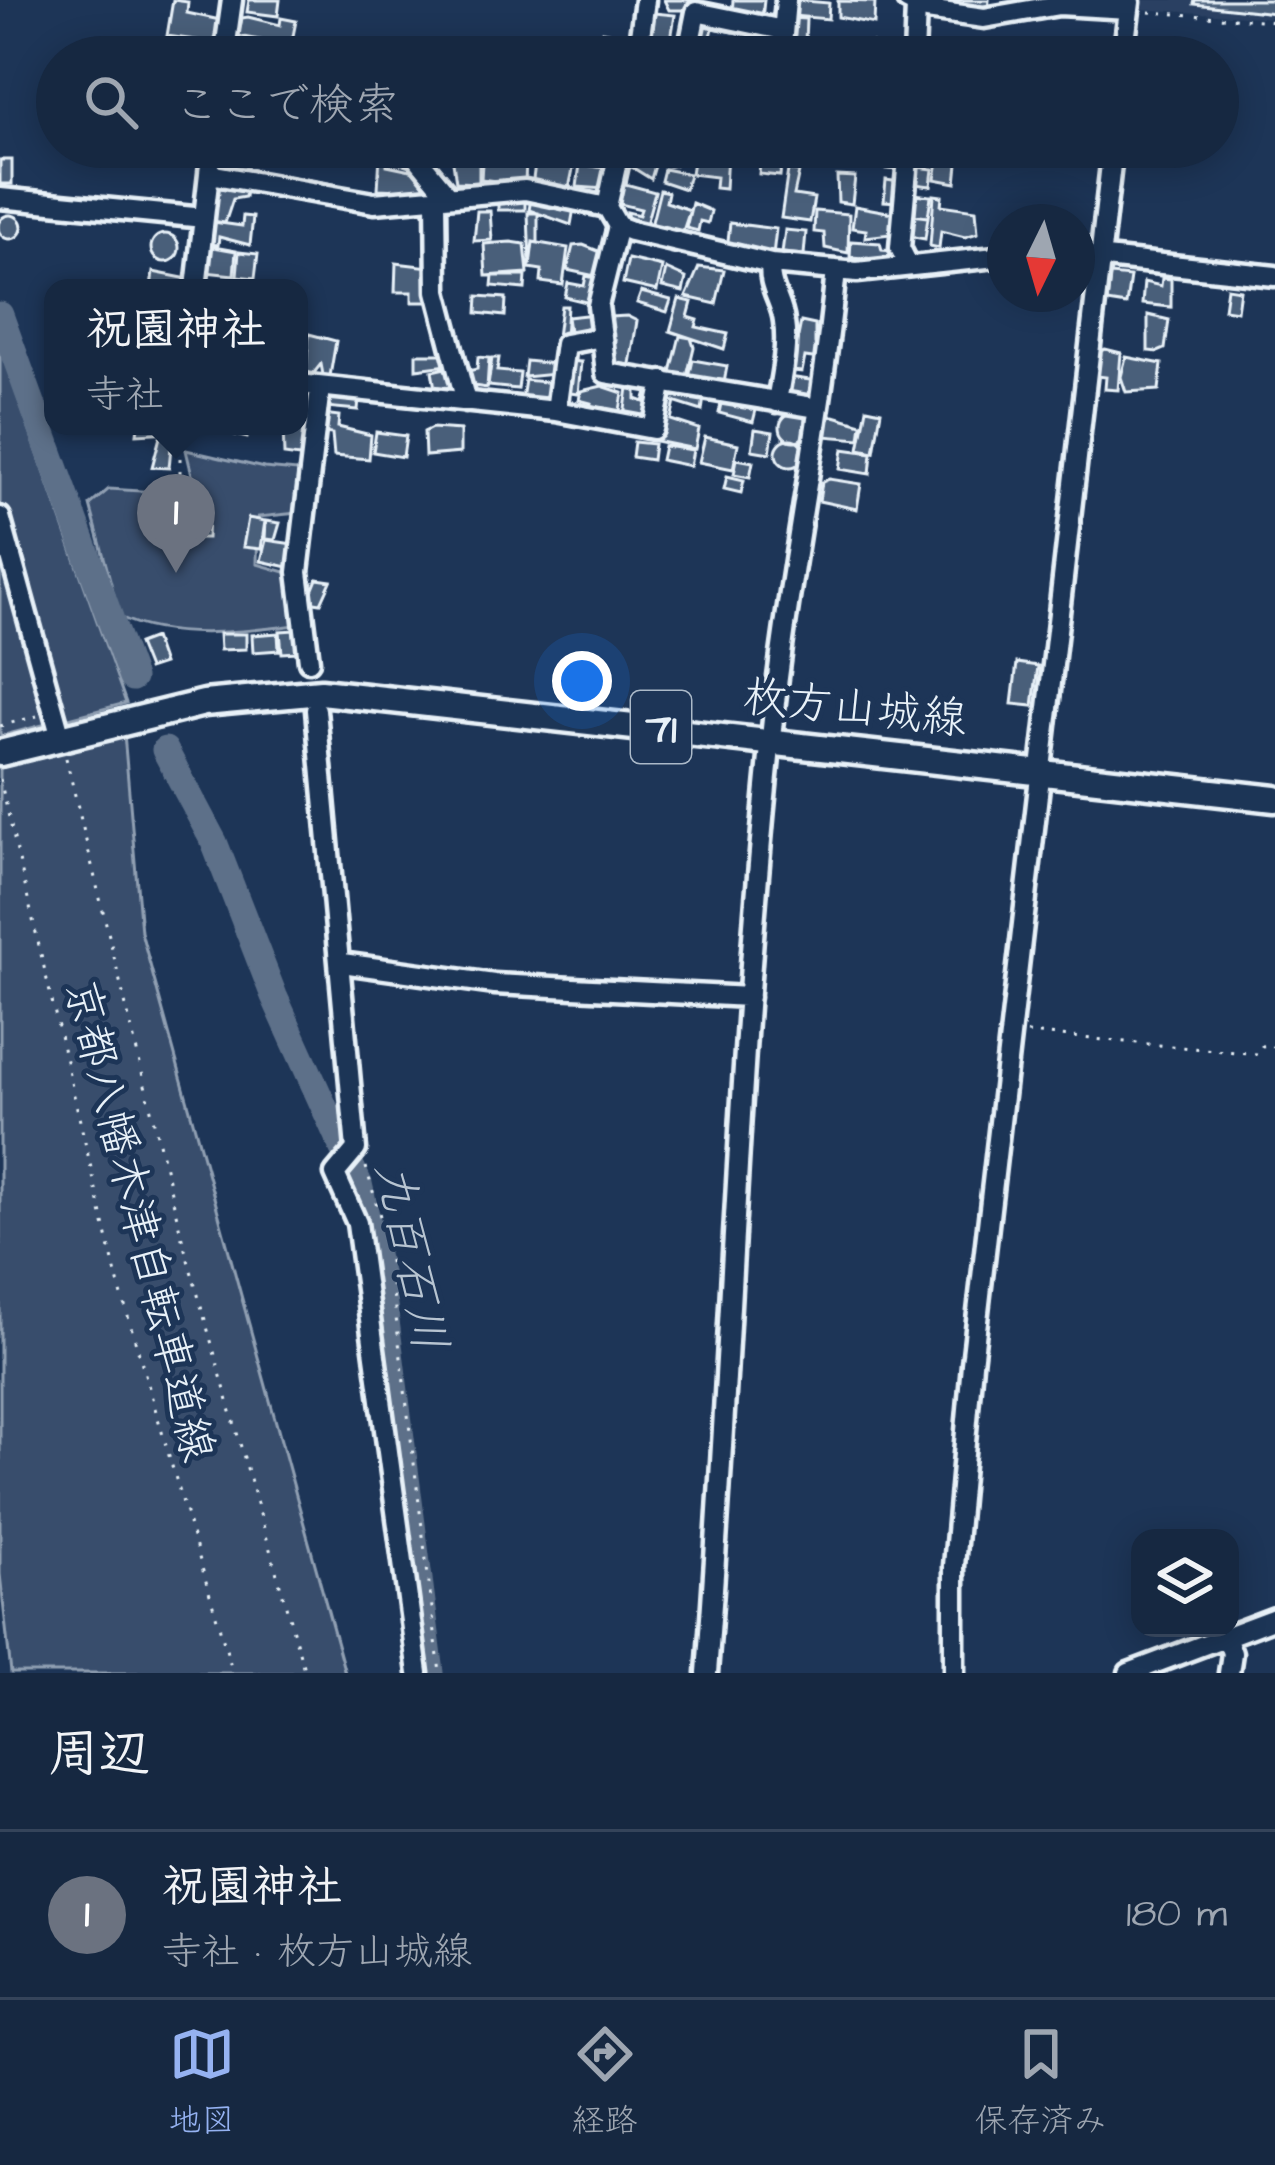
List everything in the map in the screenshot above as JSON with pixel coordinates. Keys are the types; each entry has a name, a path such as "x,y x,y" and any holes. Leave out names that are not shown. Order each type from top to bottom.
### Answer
{"main road":[{"name":"枚方山城線","path":"0,753 204,703 321,692 1275,799"}],"street":[{"path":"227,36 232,0"},
{"path":"640,36 646,0"},
{"path":"783,36 786,0"},
{"path":"913,36 912,3 984,18 1059,5 1130,5 1126,36"},
{"path":"691,36 696,12 784,30"},
{"path":"197,279 210,168"},
{"path":"424,168 442,196 437,291 466,402"},
{"path":"615,168 607,207 618,226 598,306 606,373 818,407"},
{"path":"907,168 900,248 909,266"},
{"path":"954,1673 956,1544 1038,769 1110,168"},
{"path":"209,174 358,202 525,190 607,207"},
{"path":"0,198 204,218"},
{"path":"618,226 771,264 836,270 987,258"},
{"path":"1095,256 1275,276"},
{"path":"771,264 769,278 784,314 786,339 776,402"},
{"path":"707,1673 748,997 770,739 836,270"},
{"path":"556,411 565,344 602,338"},
{"path":"308,386 556,411 653,429 662,381"},
{"path":"309,661 298,572 320,388"},
{"path":"0,517 56,739"},
{"path":"316,710 356,1149 335,1174 357,1223 418,1673"},
{"path":"342,963 494,984 748,997"},
{"path":"1239,1631 1275,1618"},
{"path":"1129,1673 1223,1637"},
{"path":"1226,1637 1232,1653 1229,1673"}],"path":[{"path":"1130,5 1275,21"},
{"path":"180,435 180,472"},
{"path":"176,566 180,484"},
{"path":"0,726 39,716"},
{"path":"56,739 183,1243 305,1673"},
{"name":"京都八幡木津自転車道線","path":"0,779 117,1280 233,1673"},
{"path":"1010,1031 1258,1054 1262,1046 1273,1046 1275,1051"},
{"path":"356,1149 374,1182 386,1237 440,1673"}],"shaded area":[{"path":"1139,0 1275,0 1275,18 1141,9"},
{"path":"0,347 126,703 1,736 0,733"},
{"path":"186,450 264,468 309,472 297,513 258,517 257,564 292,574 296,625 183,632 120,617 90,505 109,489 187,494 193,479"},
{"path":"124,734 141,932 345,1673 11,1673 0,1574 0,768"}],"building":[{"path":"173,0 188,2 187,13 220,20 218,36 167,36"},
{"path":"249,0 280,0 278,16 247,12"},
{"path":"664,0 693,0 692,10 669,10"},
{"path":"733,0 764,0 762,19 732,16"},
{"path":"793,0 829,3 828,19 792,16"},
{"path":"954,0 989,0 988,10 954,7"},
{"path":"1195,0 1275,0 1275,13 1194,4"},
{"path":"838,1 875,2 874,24 838,17"},
{"path":"654,13 675,15 672,36 650,35"},
{"path":"242,18 280,25 281,18 296,21 293,36 238,36"},
{"path":"698,18 745,27 743,34 713,28 711,36 695,36"},
{"path":"789,18 806,19 805,36 788,36"},
{"path":"0,160 12,160 12,184 0,184"},
{"path":"379,168 425,173 424,191 378,189"},
{"path":"454,168 479,168 479,183 456,182"},
{"path":"482,168 526,168 525,185 481,179"},
{"path":"534,168 573,168 568,193 532,187"},
{"path":"579,168 609,169 605,189 577,187"},
{"path":"622,168 630,168 626,184 618,182"},
{"path":"633,168 654,168 651,179"},
{"path":"692,168 726,168 725,189 715,188 716,177 691,174"},
{"path":"760,168 781,168 780,176 759,174"},
{"path":"917,168 933,169 931,186 914,184"},
{"path":"937,168 958,168 956,183 935,179"},
{"path":"664,169 689,174 685,189 661,181"},
{"path":"788,170 799,172 794,195 814,198 810,222 781,218"},
{"path":"837,176 855,177 852,204 838,202"},
{"path":"886,180 900,182 898,202 884,201"},
{"path":"618,182 655,192 645,228 628,224 627,212 639,215 641,209 616,203"},
{"path":"218,186 246,190 245,197 233,199 225,223 212,221"},
{"path":"660,190 668,192 666,202 690,210 682,234 651,226"},
{"path":"914,194 931,196 928,217 911,215"},
{"path":"934,195 942,196 941,205 976,210 978,233 965,237 941,231 939,248 930,246"},
{"path":"498,196 525,196 525,210 498,210"},
{"path":"531,199 574,208 571,225 529,210"},
{"path":"692,203 711,211 708,223 700,221 698,231 686,228"},
{"path":"855,206 893,213 891,234 865,237 866,230 852,228"},
{"path":"477,211 490,211 492,240 474,241"},
{"path":"815,211 849,214 848,253 825,248 824,233 814,232"},
{"path":"528,213 538,213 538,243 533,242 530,266"},
{"path":"10,215 22,227 18,235 10,239 2,235 2,219"},
{"path":"911,215 928,217 925,239 908,236"},
{"path":"243,216 253,217 250,245 219,237 218,245 210,244 213,222 242,226"},
{"path":"730,223 776,229 773,255 727,249"},
{"path":"785,230 806,232 804,255 782,253"},
{"path":"165,234 175,238 179,248 175,258 165,262 155,258 151,248 155,238"},
{"path":"851,241 880,243 882,250 894,251 893,260 850,257"},
{"path":"533,242 568,248 563,285 541,282 542,270 529,268"},
{"path":"484,244 525,244 528,273 486,276"},
{"path":"208,246 236,251 234,275 205,272"},
{"path":"573,246 606,254 600,277 567,270"},
{"path":"239,252 258,254 255,278 237,276"},
{"path":"628,259 662,267 657,291 623,283"},
{"path":"396,263 430,267 430,302 412,302 412,292 395,292"},
{"path":"699,267 724,270 716,304 686,297"},
{"path":"666,269 686,278 683,292 662,287"},
{"path":"153,272 188,279 152,279"},
{"path":"1110,275 1130,277 1126,305 1107,302"},
{"path":"493,276 526,276 525,289 492,286"},
{"path":"586,276 600,279 594,304 565,297 568,283 584,286"},
{"path":"1162,278 1171,279 1171,307 1142,304 1144,282 1161,286"},
{"path":"1227,288 1240,290 1237,311 1224,309"},
{"path":"641,292 671,300 667,312 637,303"},
{"path":"478,296 506,298 505,316 477,313"},
{"path":"679,299 692,302 688,317 698,320 696,327 728,334 724,349 670,331"},
{"path":"561,306 567,306 565,338 557,337"},
{"path":"595,314 597,334 570,338 567,317"},
{"path":"1148,315 1169,320 1165,349 1158,352 1148,351"},
{"path":"610,317 637,321 629,370 612,367 615,340 605,338"},
{"path":"801,322 815,325 815,343 822,344 820,359 805,357 802,372 791,371"},
{"path":"309,334 336,341 330,376 323,375 321,364 313,374 308,373"},
{"path":"680,336 691,338 694,347 687,376 671,372"},
{"path":"1099,352 1121,353 1118,390 1105,389 1106,377 1097,376"},
{"path":"416,354 447,354 448,365 416,369"},
{"path":"478,357 489,358 487,388 467,385 468,371 477,369"},
{"path":"1126,357 1162,364 1159,390 1126,392 1121,377"},
{"path":"492,358 499,358 497,371 520,373 518,389 488,386"},
{"path":"693,360 727,366 723,389 688,382"},
{"path":"526,361 556,364 555,374 524,377"},
{"path":"565,361 581,362 578,394 562,392"},
{"path":"454,366 457,396 436,394 432,371"},
{"path":"789,377 817,381 814,401 786,395"},
{"path":"525,380 555,383 549,404 522,399"},
{"path":"629,380 636,382 636,399 644,402 648,388 658,391 649,424 624,417"},
{"path":"602,386 623,393 619,416 589,411 591,403 579,400 581,391"},
{"path":"666,387 704,397 702,411 664,399"},
{"path":"326,396 359,398 358,410 325,407"},
{"path":"722,399 757,406 753,422 719,413"},
{"path":"664,400 675,402 671,420 699,429 695,449 656,441"},
{"path":"867,408 881,411 874,452 859,449"},
{"path":"794,413 804,417 808,427 804,437 794,441 784,437 780,427 784,417"},
{"path":"323,414 339,416 338,427 371,435 369,459 334,456 332,434 322,433"},
{"path":"826,418 862,424 860,439 823,436"},
{"path":"311,425 307,458 284,455 283,435 308,435"},
{"path":"755,429 773,432 770,453 752,450"},
{"path":"460,430 460,453 425,456 424,432"},
{"path":"376,432 406,436 403,457 373,452"},
{"path":"172,436 169,468 152,467 160,437"},
{"path":"705,437 738,444 733,469 699,462"},
{"path":"790,439 800,443 804,453 800,463 790,467 780,463 776,453 780,443"},
{"path":"634,442 654,444 652,460 632,457"},
{"path":"664,446 693,450 690,466 661,460"},
{"path":"843,449 872,453 870,474 840,469"},
{"path":"737,459 753,462 750,477 734,474"},
{"path":"727,476 744,480 741,493 724,489"},
{"path":"822,482 861,484 857,509 819,501"},
{"path":"194,515 208,515 207,538 193,538"},
{"path":"248,518 265,521 261,549 243,547"},
{"path":"266,521 280,523 275,540 265,539"},
{"path":"165,522 193,525 192,538 164,536"},
{"path":"266,540 293,544 288,567 261,561"},
{"path":"317,579 331,581 321,603 308,601"},
{"path":"295,630 297,652 282,653 280,631"},
{"path":"278,633 279,650 253,652 252,635"},
{"path":"219,634 246,634 246,649 220,650"},
{"path":"154,638 163,664 148,669 138,644"},
{"path":"1017,663 1038,666 1033,706 1012,704"}],"waterway":[{"name":"九百石川","path":"0,315 132,678"},
{"name":"九百石川","path":"165,750 214,842 274,996 359,1184 381,1282 431,1673"}],"place":[{"name":"祝園神社","path":"176,573"}]}
